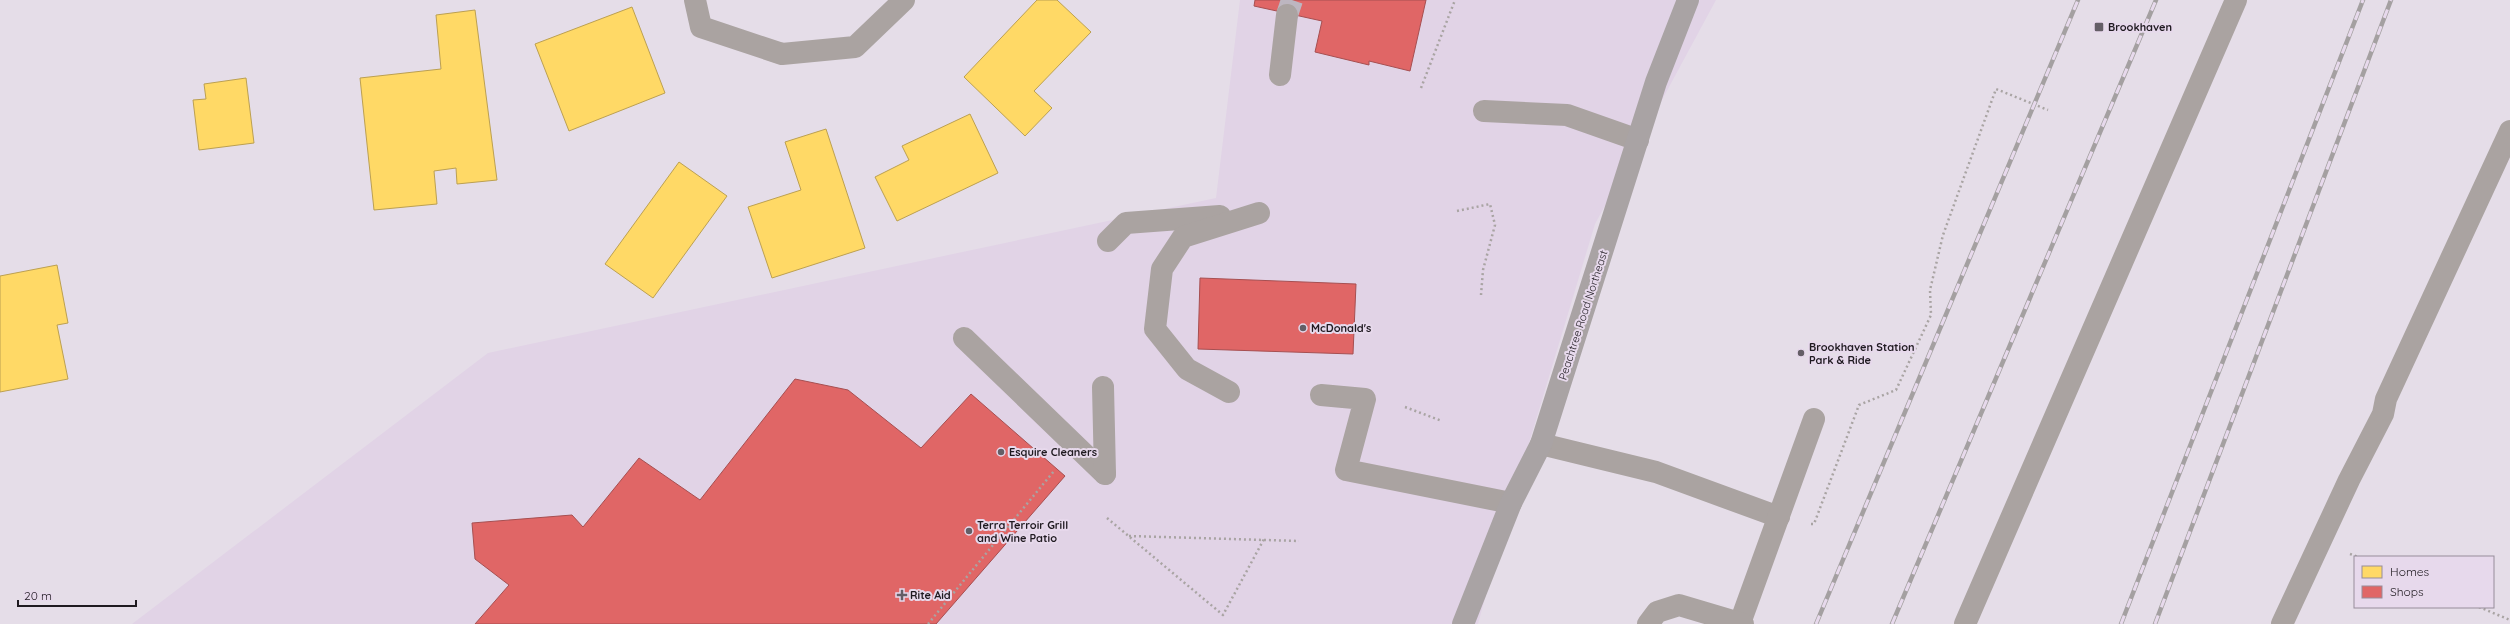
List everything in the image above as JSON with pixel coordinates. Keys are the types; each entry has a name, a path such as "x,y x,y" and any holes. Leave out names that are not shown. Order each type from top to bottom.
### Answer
{"highway":[{"name":"Peachtree Road Northeast","path":"1463,624 1511,503 1541,444 1656,82 1688,0"}],"street":[{"path":"695,0 700,27 782,54 855,47 904,0"},
{"path":"1965,624 2236,0"},
{"path":"1280,75 1287,15"},
{"path":"1484,110 1567,115 1638,140"},
{"path":"2282,624 2349,480 2383,414 2386,399 2510,131"},
{"path":"1108,241 1126,224 1259,213 1183,237 1162,269 1155,329 1187,369 1229,392"},
{"path":"964,338 1105,474 1103,388"},
{"path":"1321,394 1365,399 1346,470 1511,503"},
{"path":"1648,624 1658,612 1680,604 1742,623 1814,419"},
{"path":"1541,444 1656,472 1779,517"}],"path":[{"path":"1421,88 1455,0"},
{"path":"1779,517 1814,524 1859,405 1896,390 1931,315 1930,290 1943,235 1996,89 2048,110"},
{"path":"1457,211 1490,204 1495,225 1483,270 1480,295"},
{"path":"1405,406 1442,421"},
{"path":"928,624 1054,471"},
{"path":"1107,518 1223,615 1264,539"},
{"path":"1128,536 1299,541"},
{"path":"2481,608 2510,620"}],"shaded area":[{"path":"1240,0 1716,0 1595,224 1511,503 1478,624 132,624 488,353 1216,198"}],"building: Homes":[{"path":"1037,0 1057,0 1091,32 1034,91 1052,108 1025,136 964,77"},
{"path":"632,7 665,93 569,131 535,44"},
{"path":"475,10 497,180 457,184 456,168 434,171 437,204 374,210 360,78 441,69 436,15"},
{"path":"246,78 254,143 199,150 193,100 206,99 204,84"},
{"path":"970,114 998,173 897,221 875,177 909,160 902,146"},
{"path":"826,129 865,248 772,278 748,207 801,190 785,142"},
{"path":"679,162 727,196 653,298 605,264"},
{"path":"57,265 68,323 57,325 68,379 0,392 0,276"}],"building: Shops":[{"path":"1255,0 1426,0 1410,71 1369,61 1369,65 1315,52 1322,21 1254,6"},
{"path":"1200,278 1356,284 1353,354 1198,349"},
{"path":"795,379 848,390 921,448 971,394 1065,476 936,624 475,624 509,585 475,559 472,523 572,515 583,527 639,458 700,500"}],"tunnel":[{"path":"1287,15 1292,0"}],"railway":[{"path":"1816,624 2078,0"},
{"path":"1892,624 2156,0"},
{"path":"2121,624 2363,0"},
{"path":"2155,624 2391,0"}],"place":[{"name":"Brookhaven","path":"2099,27"},
{"name":"McDonald's","path":"1303,328"},
{"name":"Brookhaven Station Park & Ride","path":"1801,353"},
{"name":"Esquire Cleaners","path":"1001,452"},
{"name":"Terra Terroir Grill and Wine Patio","path":"969,531"},
{"name":"Rite Aid","path":"902,595"}]}
